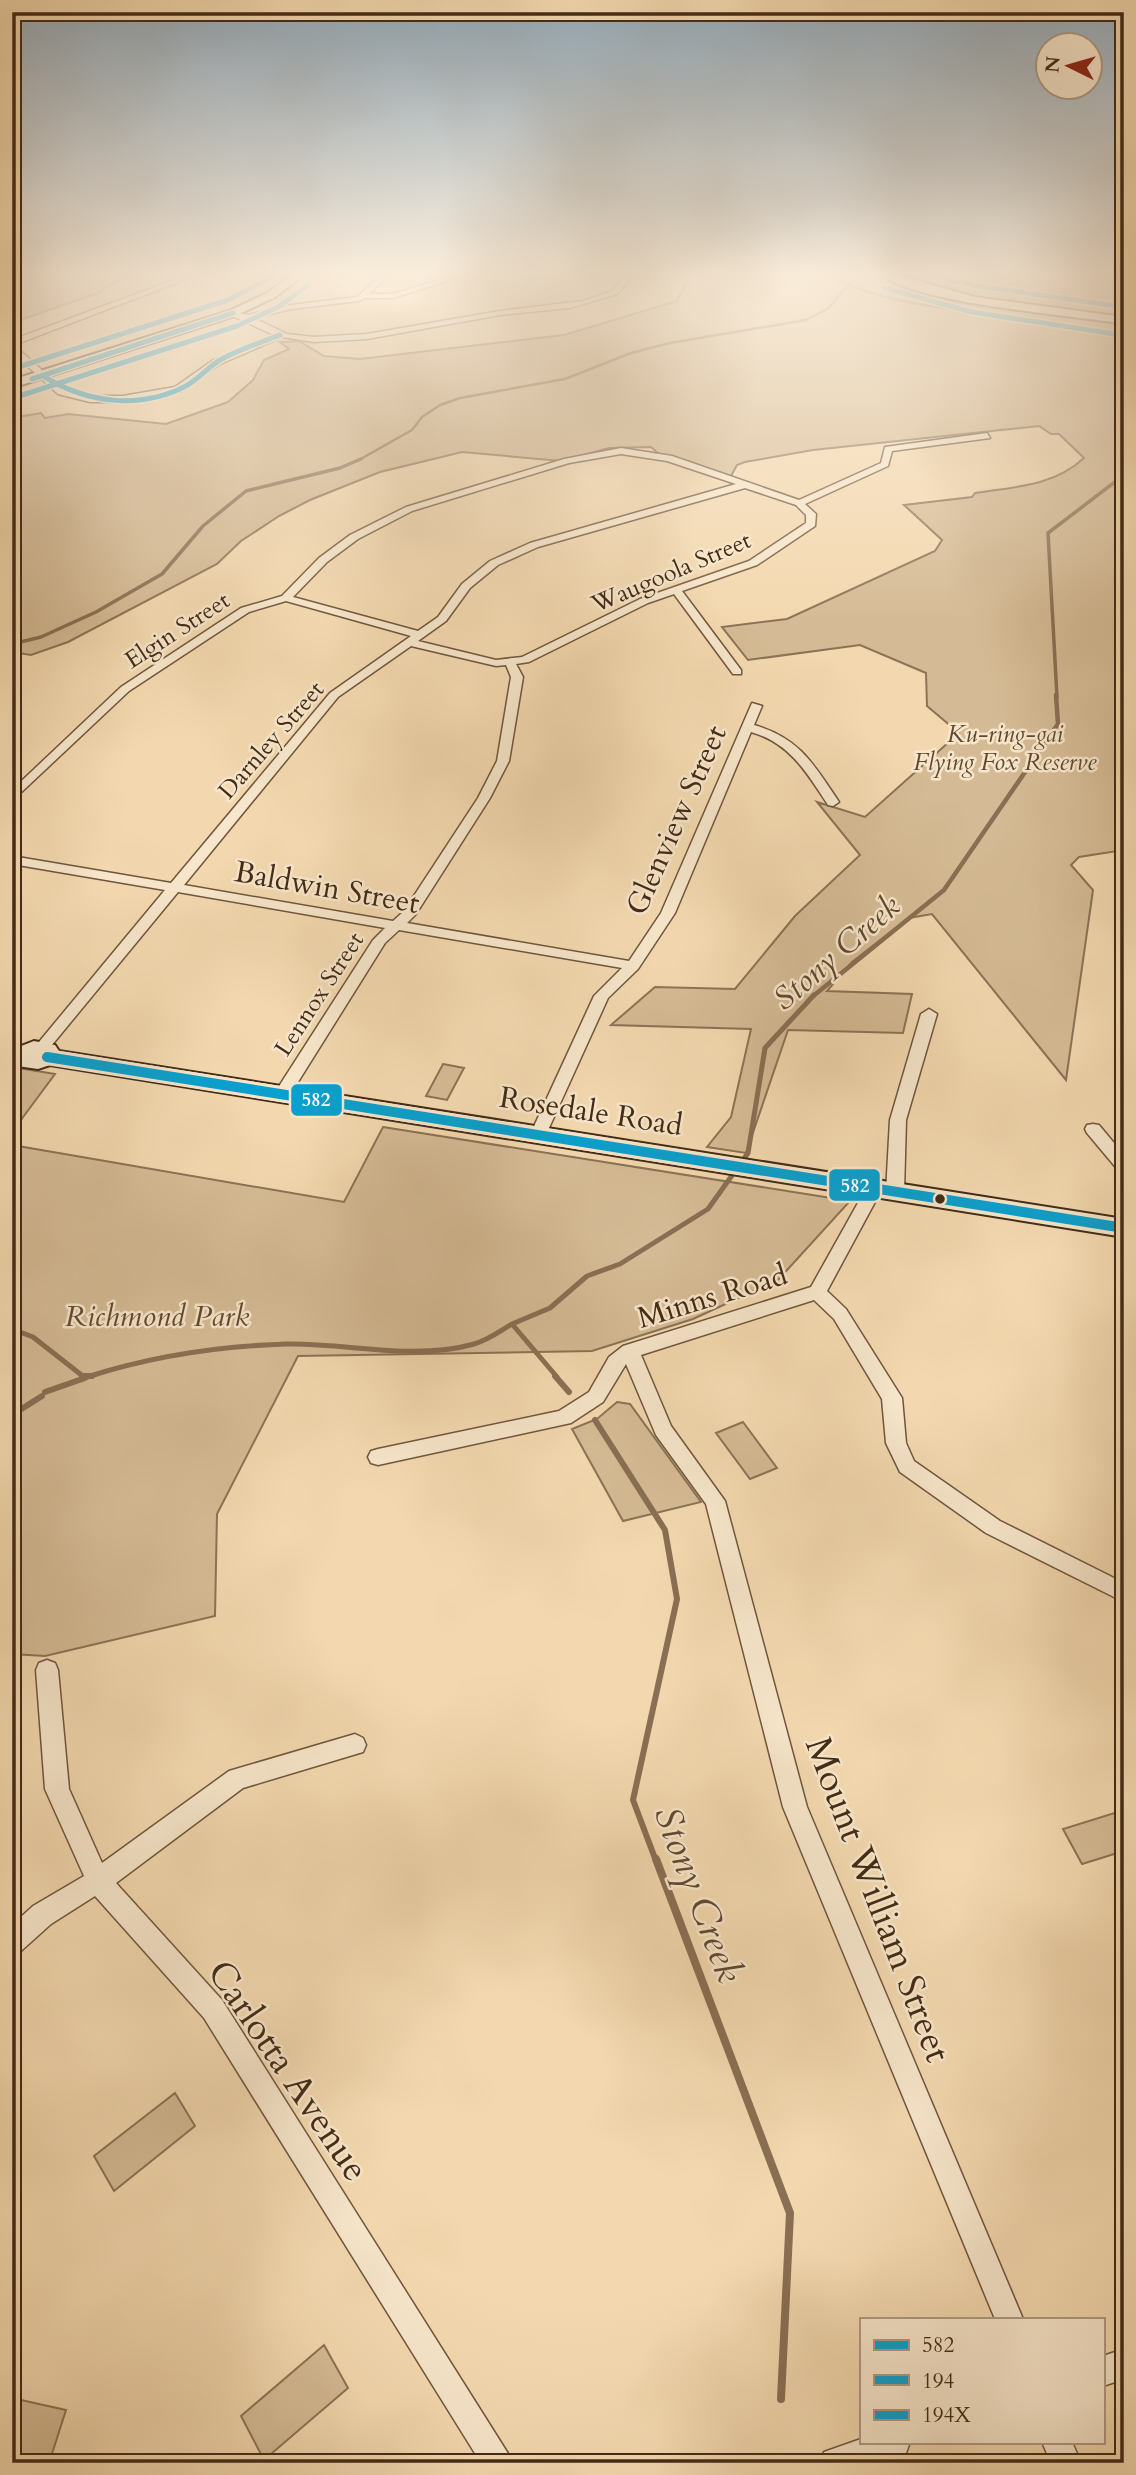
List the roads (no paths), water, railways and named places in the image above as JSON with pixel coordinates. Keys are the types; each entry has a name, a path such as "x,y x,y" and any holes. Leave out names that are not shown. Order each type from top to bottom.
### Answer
{"main road":[{"name":"Rosedale Road","path":"31,1052 1124,1228"}],"street":[{"path":"59,390 80,397 123,400 170,390"},
{"path":"799,502 885,464 888,449 987,436"},
{"name":"Elgin Street","path":"12,797 125,690 245,610 286,598 323,560 354,537 409,509 567,461 621,451 655,454 799,502"},
{"name":"Darnley Street","path":"31,1052 334,695 442,619 467,586 494,563 534,545 747,484"},
{"name":"Waugoola Street","path":"286,598 496,663 510,663 525,660 644,601 753,563 811,524 811,514 799,502"},
{"path":"676,590 737,673"},
{"name":"Lennox Street","path":"282,1094 380,940 409,914 484,798 503,761 517,677 510,663"},
{"name":"Glenview Street","path":"538,1135 601,996 633,966 668,913 756,706"},
{"path":"747,727 769,732 795,747 833,802"},
{"name":"Baldwin Street","path":"12,860 633,966"},
{"name":"Minns Road","path":"630,1350 817,1292 884,1190 898,1120 929,1014"},
{"path":"1093,1129 1124,1167"},
{"path":"817,1292 840,1314 892,1398 896,1443 907,1466 993,1527 1124,1592"},
{"path":"378,1457 564,1418 596,1397 615,1363 630,1350"},
{"name":"Mount William Street","path":"630,1350 663,1430 715,1501 795,1807 1009,2318"},
{"name":"Carlotta Avenue","path":"47,1670 57,1789 98,1881 213,2010 499,2463"},
{"path":"12,1942 42,1915 98,1881 237,1779 355,1745"},
{"path":"1104,2371 1124,2364"},
{"path":"835,2463 889,2444"},
{"path":"1058,2444 1066,2463"}],"waterway":[{"path":"359,460 412,430 422,417 440,405 460,398 501,390"},
{"path":"12,644 41,637 96,612 162,574 203,526 246,491 340,468 359,460"},
{"name":"Stony Creek","path":"1057,697 1048,533 1124,475"},
{"name":"Stony Creek","path":"813,997 944,890 1058,724 1056,695"},
{"name":"Stony Creek","path":"512,1324 550,1308 587,1276 620,1264 708,1209 748,1153 765,1048 813,997"},
{"path":"90,1376 186,1353 236,1347 310,1344 405,1351 451,1349 479,1342 512,1324"},
{"name":"Stony Creek","path":"512,1324 557,1377"},
{"path":"12,1329 33,1337 83,1376"},
{"path":"83,1376 90,1376"},
{"name":"Stony Creek","path":"555,1376 569,1392"},
{"path":"45,1392 85,1378"},
{"path":"12,1415 42,1396"},
{"name":"Stony Creek","path":"595,1420 665,1530 677,1599 633,1800 656,1861"},
{"name":"Stony Creek","path":"656,1859 790,2213 781,2399"}],"park label":[{"name":"Ku-ring-gai Flying Fox Reserve","path":"1005,748"},
{"name":"Richmond Park","path":"157,1316"}]}
